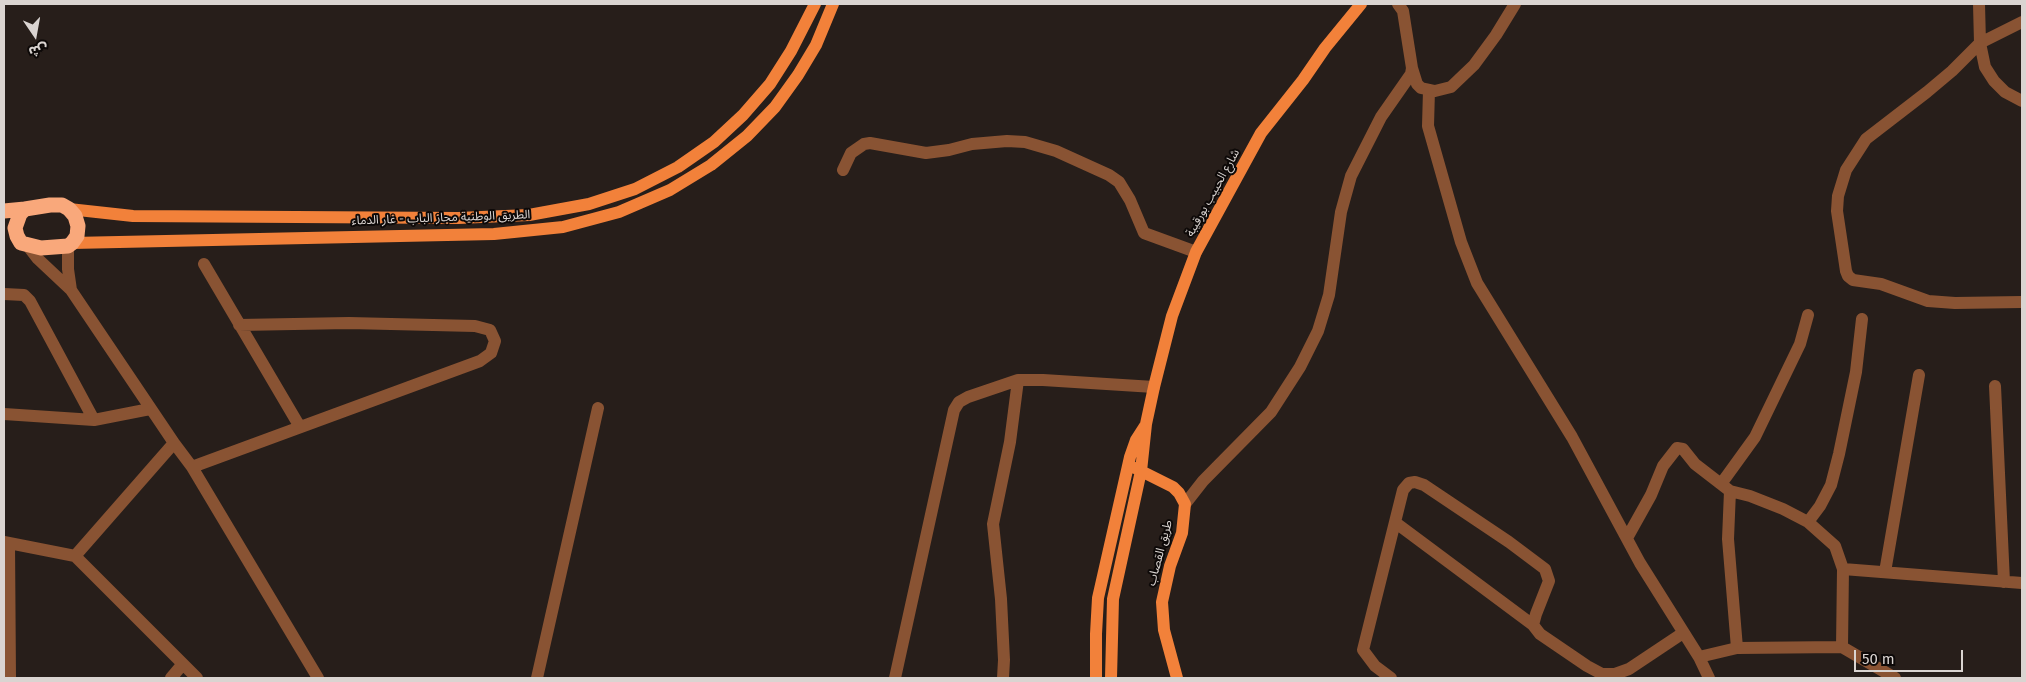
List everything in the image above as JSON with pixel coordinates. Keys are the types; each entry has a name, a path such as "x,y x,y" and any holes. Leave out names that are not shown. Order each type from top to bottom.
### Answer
{"highway":[{"path":"4,211 62,205 70,209 75,216 78,226 77,236 70,244 40,248 4,242"},
{"path":"24,208 16,220 15,228 17,236 25,245"}],"main road":[{"name":"الطريق الوطنية مجاز الباب - غار الدماء","path":"70,209 133,216 458,218 528,215 589,204 635,189 678,167 714,142 770,84 791,51 815,4"},
{"name":"الطريق الوطنية مجاز الباب - غار الدماء","path":"70,244 494,234 563,227 619,212 670,190 711,165 747,136 775,107 798,75 816,45 833,4"},
{"name":"شارع الحبيب بورقيبة","path":"1111,678 1113,599 1141,471 1146,424 1172,316 1196,252 1261,133 1361,4"},
{"name":"شارع الحبيب بورقيبة","path":"1096,678 1098,598 1128,465 1136,440 1146,424"},
{"path":"1128,465 1172,487 1179,492 1185,504"},
{"name":"طريق القصاب","path":"1177,678 1164,630 1162,602 1170,566 1182,534 1185,504"}],"street":[{"path":"1398,4 1403,11 1412,68 1417,84 1421,88 1435,91 1451,86 1474,64 1496,35 1515,4"},
{"path":"1979,4 1980,42 1985,68 2004,92 2022,102"},
{"path":"2022,22 1980,42 1952,71 1866,139 1846,170 1838,196 1836,211 1846,271 1853,280 1881,284 1928,301 1955,303 2022,302"},
{"path":"1185,504 1202,481 1271,412 1300,367 1318,331 1329,295 1340,212 1351,176 1381,117 1411,74 1412,68"},
{"path":"1429,90 1428,126 1461,242 1477,283 1572,437 1627,538 1699,657 1709,678"},
{"path":"843,170 851,153 864,144 870,143 926,153 972,144 1006,141 1026,142 1056,151 1109,175 1119,182 1130,200 1144,233 1196,252"},
{"path":"70,244 68,269 70,290"},
{"path":"25,245 70,290 150,409 192,467 318,678"},
{"path":"204,264 300,427"},
{"path":"4,294 24,295 30,301 94,420"},
{"path":"1737,648 1725,488 1755,437 1800,344 1808,315"},
{"path":"1808,522 1820,506 1831,485 1856,372 1862,319"},
{"path":"192,467 480,361 491,353 495,341 490,330 475,326 349,323 239,325"},
{"path":"1885,572 1919,375"},
{"path":"1003,678 1001,599 994,544 994,524 1010,442 1018,380"},
{"path":"895,678 954,410 959,402 968,397 1018,380 1154,388"},
{"path":"1995,386 2004,582"},
{"path":"537,678 598,408"},
{"path":"4,414 94,420 150,409"},
{"path":"75,556 174,443"},
{"path":"1627,538 1651,495 1664,466 1677,448 1684,449 1695,464 1725,488 1783,509 1808,522 1835,546 1843,569 1842,646"},
{"path":"1391,678 1375,666 1363,650 1403,490 1409,483 1415,482 1424,485 1509,542 1545,569 1549,581 1533,625"},
{"path":"1396,523 1533,625 1540,634 1602,674 1615,674 1630,670 1683,633"},
{"path":"10,678 6,542 75,556 197,678"},
{"path":"1843,569 2022,583"},
{"path":"1699,657 1737,648 1842,646 1895,678"},
{"path":"171,678 182,665"}]}
